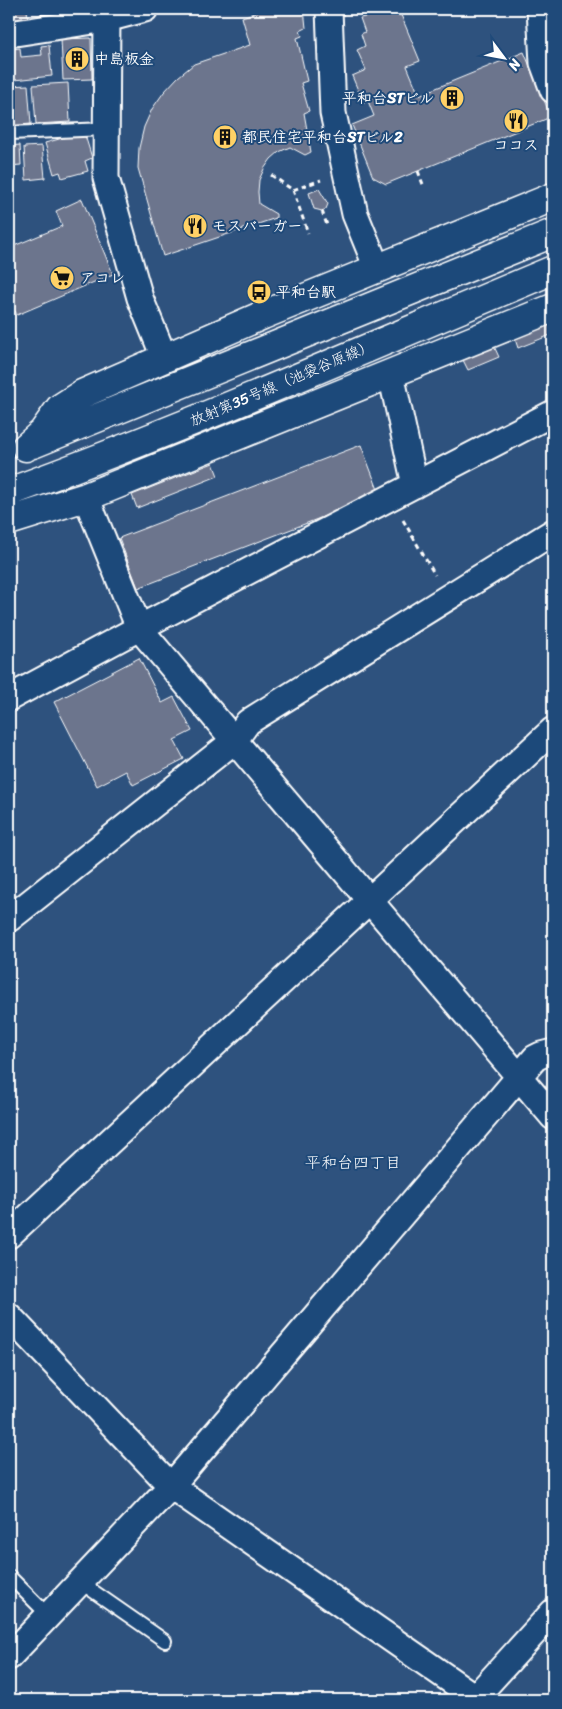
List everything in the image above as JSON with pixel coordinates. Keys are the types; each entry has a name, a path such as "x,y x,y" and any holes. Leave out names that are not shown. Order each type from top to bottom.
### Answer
{"main road":[{"path":"17,450 43,432 60,408 82,394 164,357 553,197"},
{"path":"17,450 553,233"},
{"name":"放射第35号線（池袋谷原線）","path":"9,492 162,434 553,270"},
{"path":"9,521 86,497 553,308"}],"street":[{"path":"9,34 107,14 145,9"},
{"path":"329,9 333,113 355,214 377,268"},
{"path":"540,9 543,63 553,90"},
{"path":"107,14 106,178 140,298 164,357"},
{"path":"390,374 415,486"},
{"path":"9,698 139,628 553,414"},
{"path":"86,497 139,628 553,1117"},
{"path":"9,919 234,741 248,722 553,532"},
{"path":"9,1235 553,730"},
{"path":"9,1657 171,1486 535,1058 553,1052"},
{"path":"9,1316 171,1486 476,1699 553,1612"}],"lane":[{"path":"9,133 106,129"},
{"path":"9,1576 48,1615"},
{"path":"80,1582 165,1641"}],"path":[{"path":"418,171 424,187"},
{"path":"271,175 293,190 308,233"},
{"path":"293,190 329,177"},
{"path":"322,212 326,225"},
{"path":"548,352 553,364"},
{"path":"390,498 448,597"}],"building":[{"path":"9,9 27,9 28,21 9,22"},
{"path":"41,9 89,9 89,11 41,15"},
{"name":"都民住宅平和台STビル2","path":"266,9 304,9 306,28 300,31 302,36 297,38 307,81 301,83 309,111 304,113 311,152 305,155 290,147 279,152 264,169 259,180 259,204 276,214 276,218 163,256 138,168 139,148 144,127 152,109 164,92 194,64 250,45 242,17"},
{"name":"平和台STビル","path":"362,9 416,9 401,15 420,61 407,66 419,95 524,52 551,117 386,184 373,177 352,125 374,116 368,101 363,102 352,76 366,70 357,50 365,46 361,34 365,32 360,18 365,17"},
{"name":"中島板金","path":"91,38 92,79 63,80 61,39"},
{"path":"49,45 52,76 14,80 11,49 20,48 21,57 42,55 41,46"},
{"path":"68,83 70,122 36,124 33,85"},
{"path":"28,85 31,124 9,126 9,86"},
{"path":"84,132 92,158 85,161 88,171 62,178 60,172 54,174 45,143"},
{"path":"20,145 21,165 9,166 9,146"},
{"path":"42,146 45,178 26,180 24,147"},
{"path":"319,189 328,204 326,209 322,211 314,209 309,193"},
{"path":"82,199 113,274 17,315 15,311 9,314 9,285 12,283 9,271 12,269 9,262 9,248 62,226 56,211"},
{"path":"553,323 553,334 518,348 515,339"},
{"path":"493,344 499,357 468,370 462,358"},
{"path":"361,445 380,495 138,588 119,538"},
{"path":"213,463 218,476 137,508 132,495"},
{"path":"139,658 162,703 174,697 192,731 174,740 184,759 133,785 126,771 97,786 54,702"}],"place":[{"name":"中島板金","path":"77,59"},
{"name":"平和台STビル","path":"452,98"},
{"name":"ココス","path":"516,121"},
{"name":"都民住宅平和台STビル2","path":"225,137"},
{"name":"モスバーガー","path":"195,226"},
{"name":"アコレ","path":"62,278"},
{"name":"平和台駅","path":"259,292"}],"district":[{"name":"平和台四丁目","path":"353,1162"}]}
